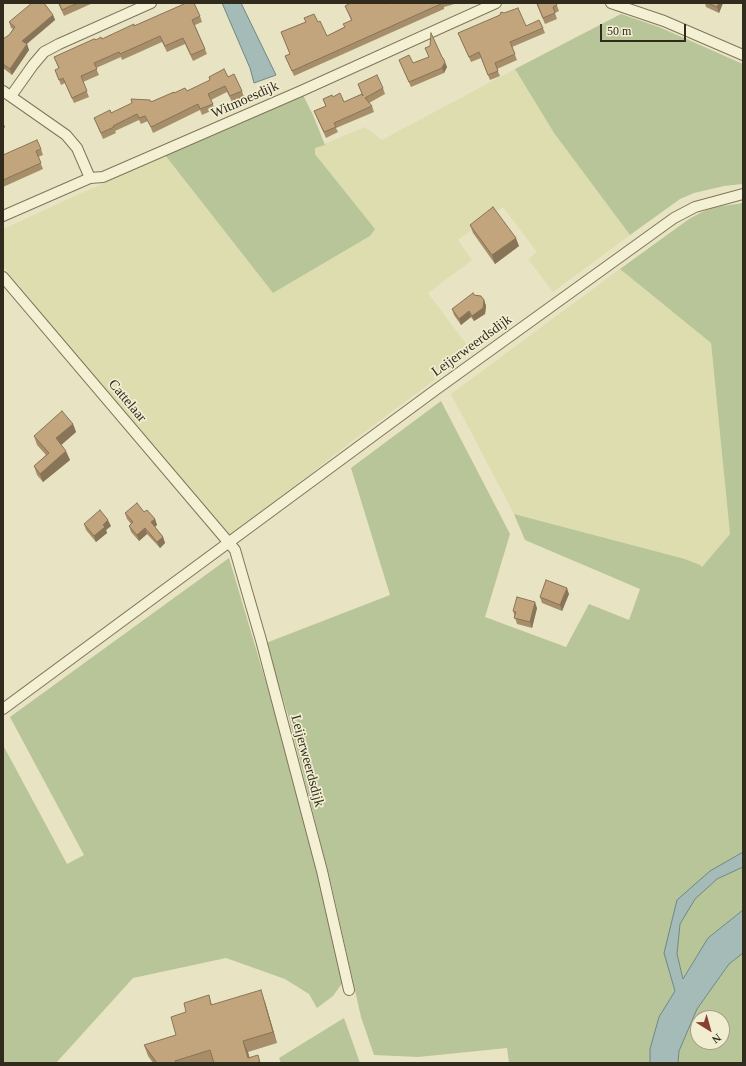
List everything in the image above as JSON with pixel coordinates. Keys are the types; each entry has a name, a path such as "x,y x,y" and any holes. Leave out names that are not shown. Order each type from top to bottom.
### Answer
{"street":[{"path":"90,178 77,148 66,135 7,94 44,52 151,3"},
{"name":"Witmoesdijk","path":"3,216 90,178 103,177 110,174 496,3"},
{"path":"611,3 664,21 743,55"},
{"name":"Leijerweerdsdijk","path":"3,708 434,391 674,218 694,207 743,194"},
{"name":"Cattelaar","path":"3,277 229,543"},
{"name":"Leijerweerdsdijk","path":"229,543 235,550 267,662 322,871 349,990"}],"green space":[{"path":"621,14 659,27 743,64 743,184 724,186 694,193 680,199 630,235 554,133 515,69"},
{"path":"515,69 554,133 630,235 553,292 528,259 537,252 503,207 458,240 472,260 428,293 472,352 351,442 229,538 104,391 3,266 3,229 165,155 273,293 370,236 375,229 315,154 315,148 365,127 382,140"},
{"path":"302,93 325,145 315,148 315,154 375,229 370,236 273,293 165,155"},
{"path":"743,203 743,852 710,871 664,953 675,991 659,1017 650,1049 650,1063 509,1063 507,1048 418,1057 374,1055 361,1017 331,883 288,715 266,643 390,595 351,468 441,401 510,534 485,617 566,647 589,604 629,620 640,589 525,540 514,514 685,559 702,567 730,534 711,343 620,269 689,219 702,212 716,207"},
{"path":"620,269 711,343 730,534 702,567 685,559 514,514 451,394"},
{"path":"229,558 278,723 322,889 343,982 333,996 317,1008 309,994 285,979 226,958 133,978 56,1063 3,1063 3,745 67,864 84,855 10,717"},
{"path":"743,867 743,910 708,938 683,979 677,954 680,924 695,898 717,879"},
{"path":"743,953 743,1063 678,1063 679,1051 690,1025 690,1050 730,1050 730,1010 697,1009 729,964"},
{"path":"344,1018 360,1063 281,1063 279,1058"}],"water":[{"path":"222,3 241,3 276,75 254,83 250,68"},
{"path":"743,852 743,867 717,879 695,899 680,924 677,954 683,979 708,938 743,910 743,953 729,964 697,1010 690,1010 690,1025 679,1051 678,1063 650,1063 650,1049 659,1017 675,991 664,953 677,900 710,871"}],"building":[{"path":"32,3 44,3 53,15 22,41 27,44 10,69 3,64 3,39 9,35 15,27 9,22"},
{"path":"59,3 78,3 62,10"},
{"path":"184,3 194,3 200,16 192,20 205,49 191,55 183,38 165,46 160,36 120,54 119,52 94,63 97,69 81,76 87,91 72,98 63,78 59,80 55,70 59,68 54,57 94,39 96,40 101,37 102,39 134,24 134,26"},
{"path":"351,3 443,3 292,71 285,56 290,54 281,32 306,22 304,18 314,14 318,22 320,21 327,36 345,27 343,24 352,20 345,6"},
{"path":"537,3 556,3 557,5 553,7 555,13 543,18"},
{"path":"708,3 719,3 717,7"},
{"path":"518,8 526,26 539,20 543,28 510,42 515,54 495,63 498,71 488,75 479,52 469,57 458,33 500,15 501,12 504,13"},
{"path":"431,33 445,62 442,68 409,82 399,60 409,55 413,63 429,57 425,48 430,46"},
{"path":"224,69 228,77 234,74 242,91 230,96 225,86 208,94 213,104 200,109 198,104 151,127 145,116 139,118 137,114 101,133 94,118 110,110 111,113 132,103 131,99 150,100 151,102 185,88 187,91 210,80 209,77"},
{"path":"377,75 383,88 365,98 372,106 334,123 336,127 324,132 314,111 326,106 323,99 332,95 333,97 340,93 344,102 362,94 363,96 358,84"},
{"path":"37,140 41,149 36,151 41,163 3,180 3,155"},
{"path":"493,207 516,238 492,255 470,225"},
{"path":"473,293 474,295 481,296 484,300 483,308 472,316 469,311 459,319 452,309"},
{"path":"62,411 73,424 56,438 66,451 40,474 34,466 49,453 34,436"},
{"path":"137,503 144,512 147,510 155,519 151,522 163,537 157,542 145,528 137,535 129,526 133,522 125,513"},
{"path":"100,510 108,520 103,525 105,527 94,536 84,524"},
{"path":"546,580 567,588 560,605 540,597"},
{"path":"517,597 535,602 530,622 514,618 516,612 513,611"},
{"path":"261,990 273,1032 243,1041 248,1058 258,1055 260,1063 214,1063 210,1050 175,1061 176,1063 157,1063 144,1045 176,1035 171,1017 186,1012 184,1003 209,995 211,1005"}]}
